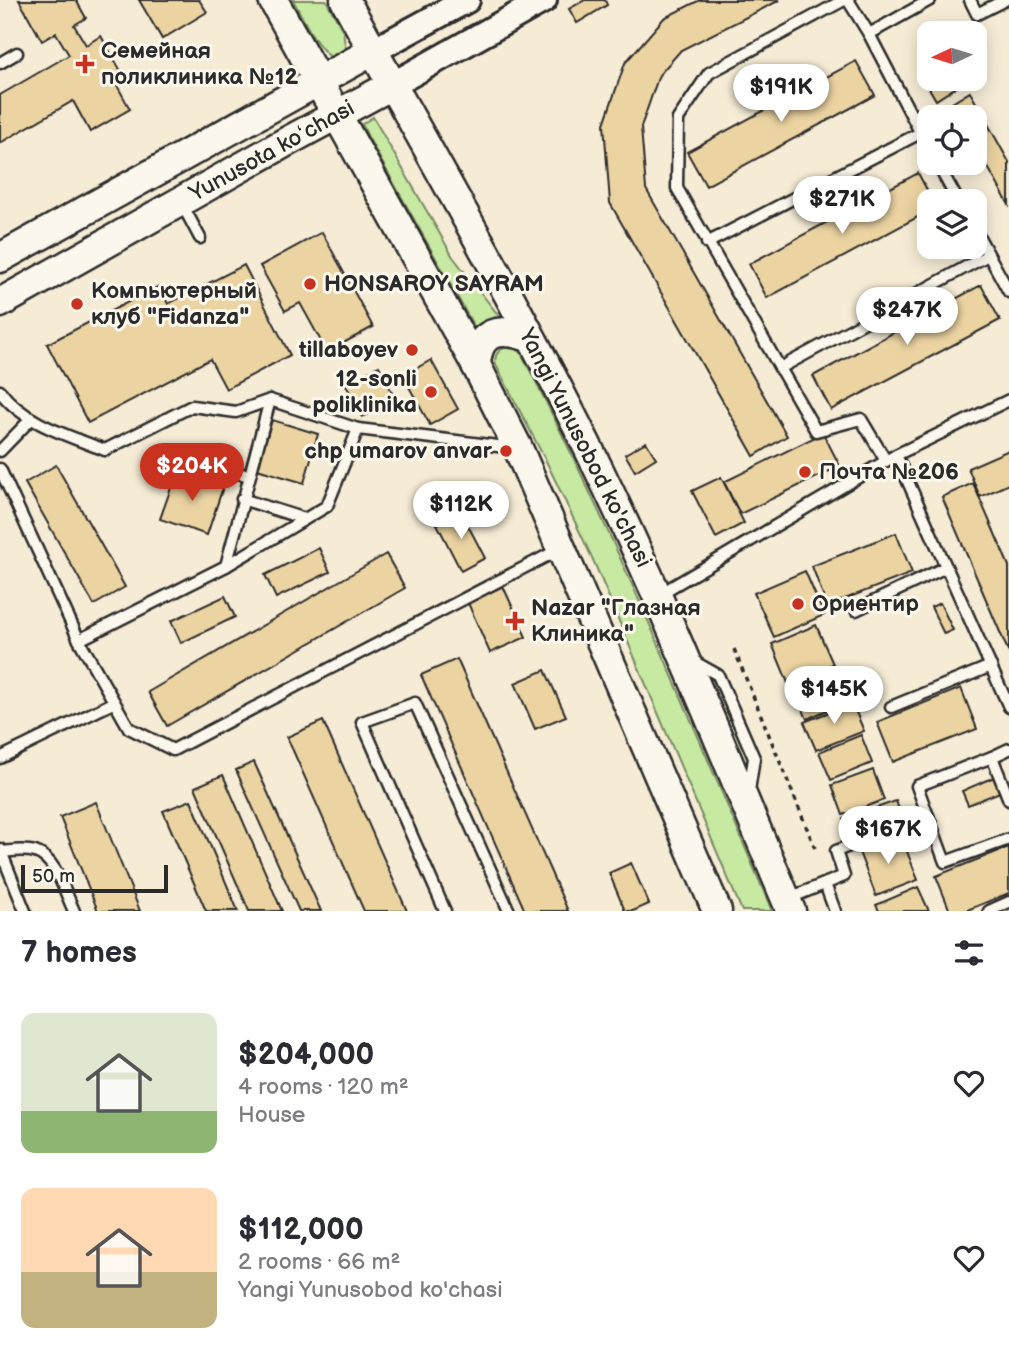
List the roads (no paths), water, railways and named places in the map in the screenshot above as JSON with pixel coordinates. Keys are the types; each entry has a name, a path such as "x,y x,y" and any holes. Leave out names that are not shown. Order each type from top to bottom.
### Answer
{"main road":[{"path":"273,0 476,365 518,448 717,911"},
{"name":"Yangi Yunusobod ko'chasi","path":"345,0 531,338 598,469 683,654 789,905"},
{"name":"Yunusota koʻchasi","path":"0,258 373,51"},
{"name":"Yunusota koʻchasi","path":"0,303 392,85"},
{"path":"476,365 477,351 481,341 487,337 510,333 531,338"}],"street":[{"name":"Yunusota koʻchasi","path":"373,51 467,0"},
{"name":"Yunusota koʻchasi","path":"392,85 544,0"}],"lane":[{"path":"886,461 862,419 816,431 677,188 678,118 709,73 846,0 869,34 917,127"},
{"path":"869,34 930,0"},
{"path":"970,0 977,14 1004,0"},
{"path":"0,63 17,53"},
{"path":"707,243 917,135"},
{"path":"181,201 200,238"},
{"path":"780,368 988,255 1009,292"},
{"path":"0,391 9,403 31,419 105,450 192,406 236,412 270,400 358,429 518,448"},
{"path":"226,566 270,400"},
{"path":"657,595 896,455 1009,400"},
{"path":"0,451 31,419"},
{"path":"79,640 226,566 327,506 358,429"},
{"path":"896,455 1009,707"},
{"path":"180,456 249,476"},
{"path":"0,469 79,640 113,703 129,728 173,750 562,548"},
{"path":"242,499 305,519"},
{"path":"856,610 946,567"},
{"path":"891,707 991,666"},
{"path":"0,758 113,703"},
{"path":"445,911 362,722 415,703 509,911"},
{"path":"1009,749 917,786 945,862 1009,839"},
{"path":"992,757 1009,800"},
{"path":"789,905 844,876 836,851 928,816"},
{"path":"25,911 1,850 38,852 50,862 74,911"},
{"path":"825,884 835,911"},
{"path":"989,911 1006,906"}],"place":[{"name":"Семейная поликлиника №12","path":"85,64"},
{"name":"HONSAROY SAYRAM","path":"310,284"},
{"name":"Компьютерный клуб \"Fidanza\"","path":"77,304"},
{"name":"tillaboyev","path":"412,350"},
{"name":"12-sonli poliklinika","path":"431,392"},
{"name":"chp umarov anvar","path":"506,451"},
{"name":"Почта №206","path":"805,472"},
{"name":"Ориентир","path":"798,604"},
{"name":"Nazar \"Глазная Клиника\"","path":"515,621"}]}
